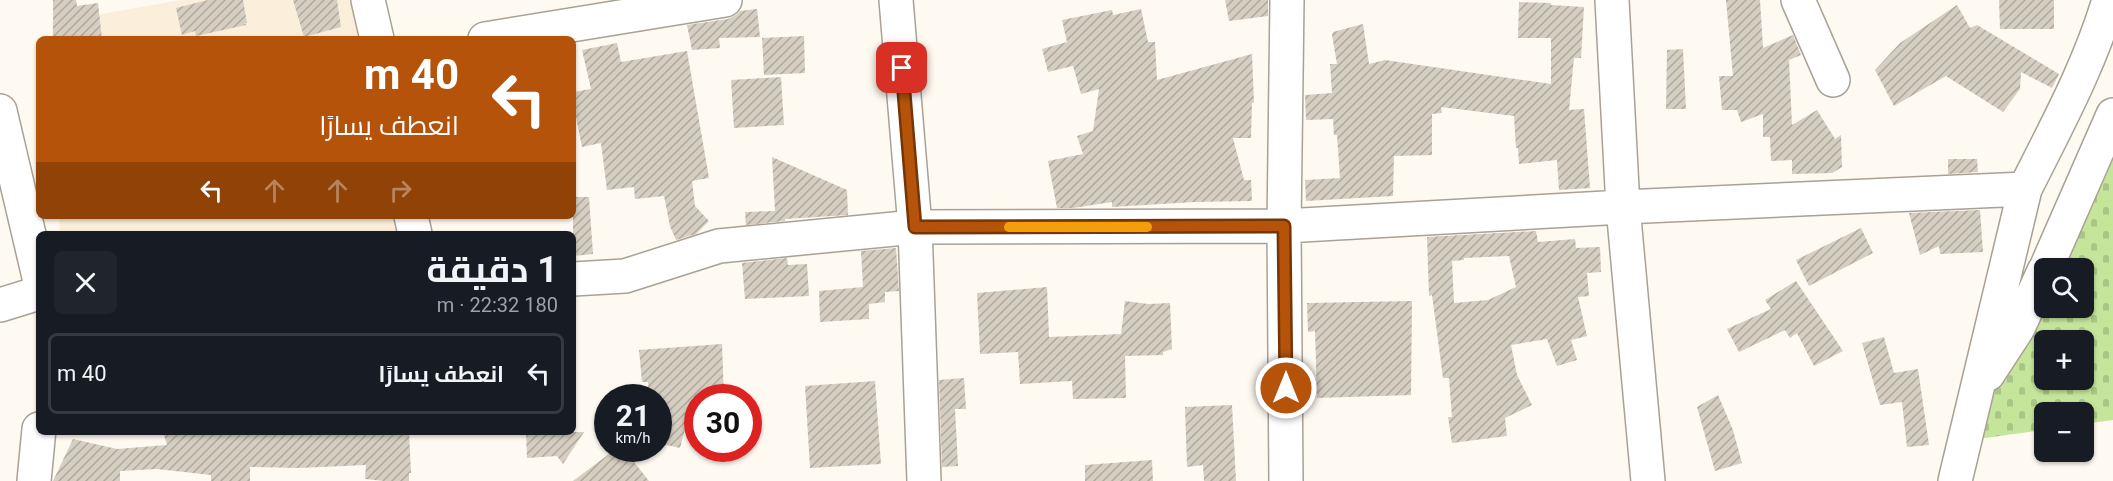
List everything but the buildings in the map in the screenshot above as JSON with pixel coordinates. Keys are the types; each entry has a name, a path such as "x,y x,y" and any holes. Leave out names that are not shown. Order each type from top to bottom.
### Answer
{"street":[{"path":"368,0 375,36"},
{"path":"503,36 725,0"},
{"path":"896,0 915,227 924,481"},
{"path":"1286,481 1284,226 1287,0"},
{"path":"1612,0 1623,207 1648,481"},
{"path":"1798,0 1833,80"},
{"path":"1955,481 2025,189 2073,95 2098,39 2109,0"},
{"path":"0,111 36,264"},
{"path":"2050,258 2113,116"},
{"path":"576,279 625,276 719,246 915,227 1284,226 1623,207 2025,189"},
{"path":"1977,390 2000,359 2034,293"},
{"path":"0,305 36,294"},
{"path":"34,481 38,435"}],"shaded area":[{"path":"181,0 350,0 358,36 53,36 52,23"},
{"path":"59,219 399,219 401,231 60,231"}],"green space":[{"path":"2113,134 2113,420 2094,423 2094,402 2034,402 2034,431 1978,439 1983,396 2037,318 2094,318 2094,258 2057,258"}],"slow traffic":[{"path":"1009,227 1147,227"}],"route":[{"path":"902,68 915,227 1284,226 1286,388"}]}
